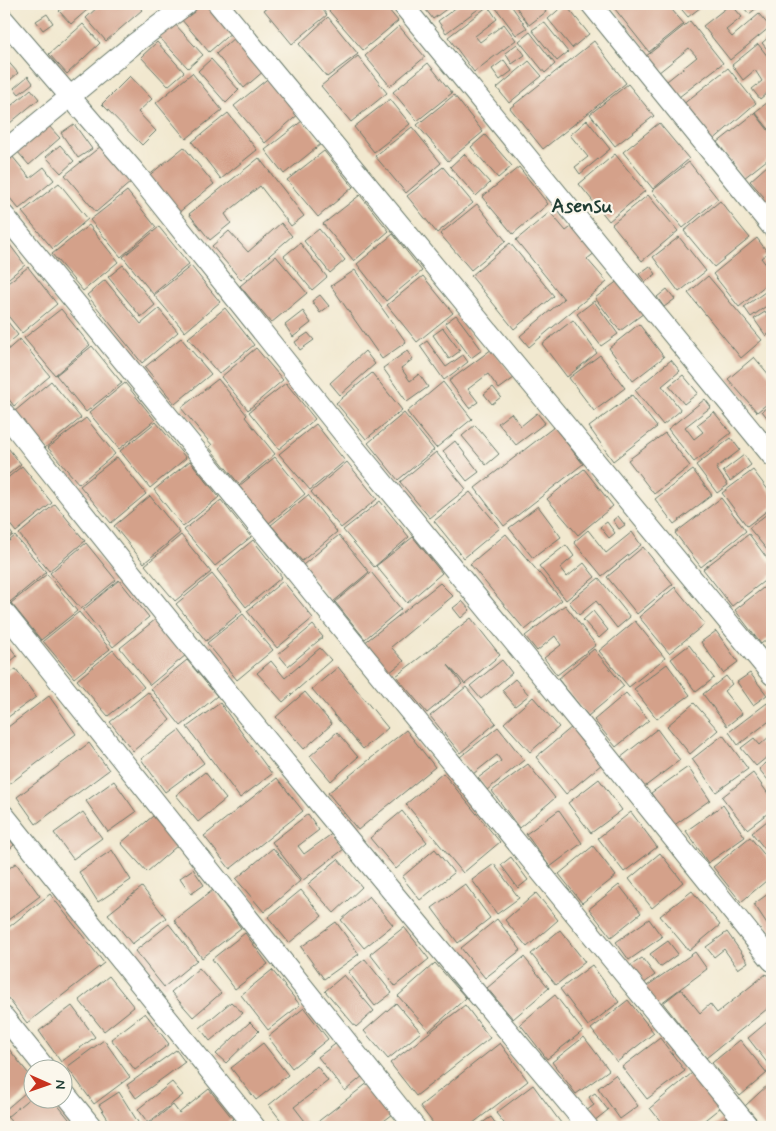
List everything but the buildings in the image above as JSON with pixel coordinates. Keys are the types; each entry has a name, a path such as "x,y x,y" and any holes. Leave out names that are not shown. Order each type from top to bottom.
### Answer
{"street":[{"path":"4,151 134,44 186,4"},
{"path":"218,4 772,675"},
{"path":"402,4 772,456"},
{"path":"591,4 772,227"},
{"path":"4,20 151,192 354,447 772,961"},
{"path":"4,215 749,1127"},
{"path":"4,413 74,503 350,842 588,1127"},
{"path":"4,612 415,1127"},
{"path":"4,815 255,1127"},
{"path":"4,1017 37,1058"},
{"path":"72,1102 92,1127"}],"district":[{"name":"Asensu","path":"582,206"}]}
